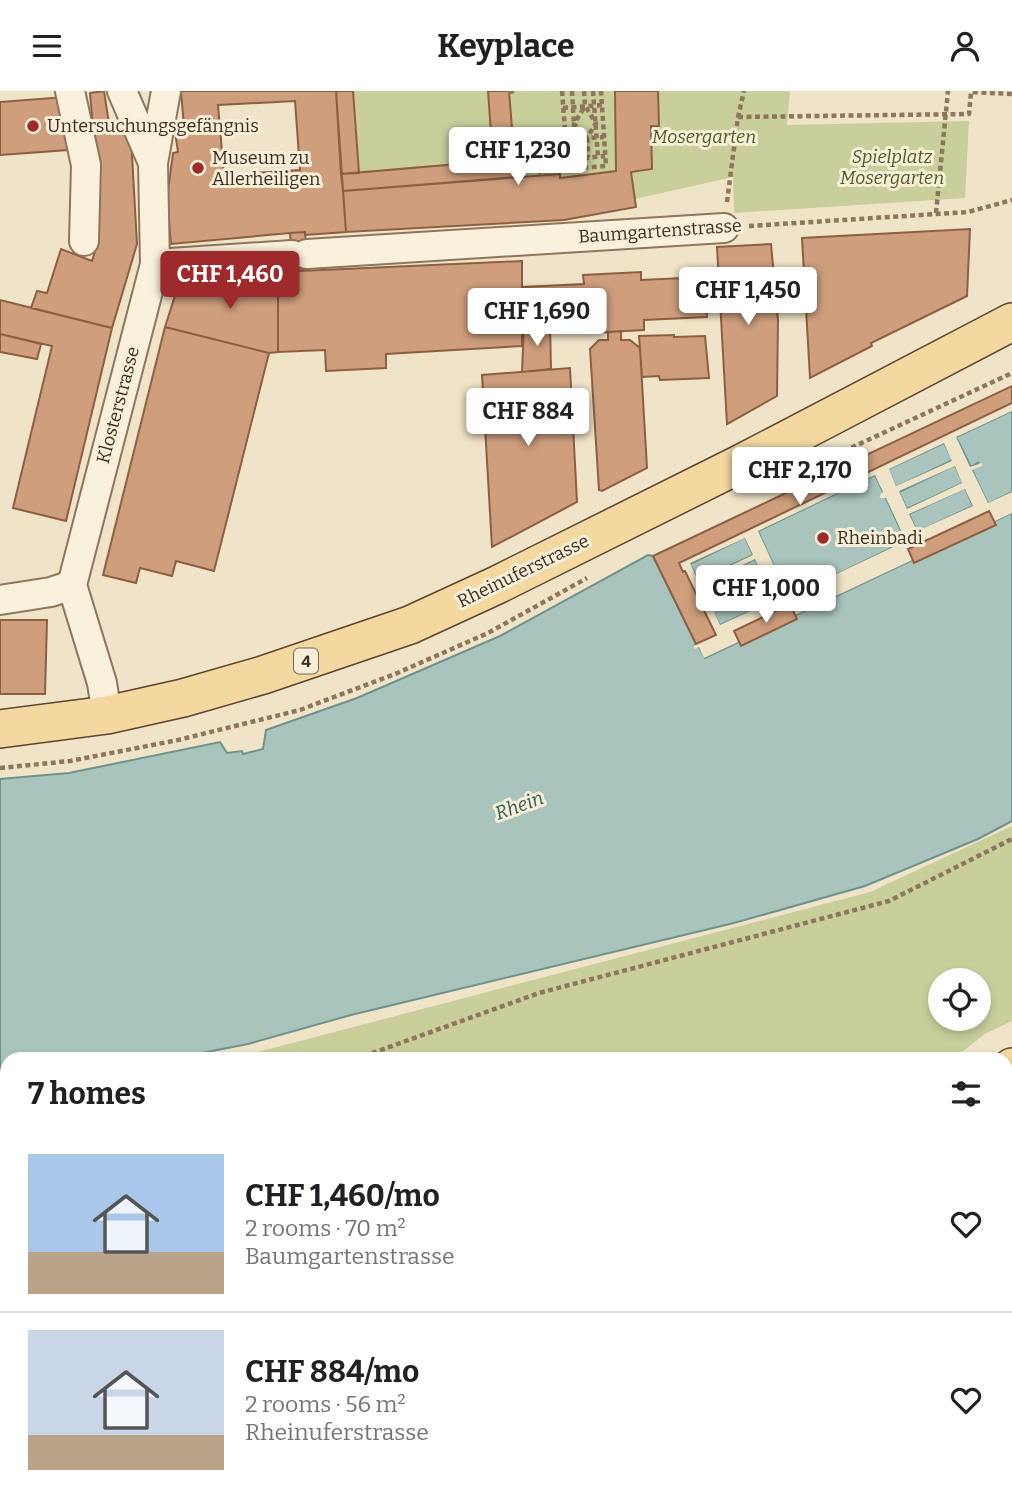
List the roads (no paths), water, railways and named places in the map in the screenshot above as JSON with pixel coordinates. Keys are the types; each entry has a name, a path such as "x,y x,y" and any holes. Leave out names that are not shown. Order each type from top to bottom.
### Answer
{"main road":[{"name":"Rheinuferstrasse","path":"0,729 107,715 183,698 263,675 410,625 497,585 740,464 1012,322"}],"street":[{"path":"70,91 86,165 84,241"},
{"path":"122,91 153,163"},
{"name":"Klosterstrasse","path":"72,585 155,264 153,163 166,91"},
{"name":"Baumgartenstrasse","path":"155,264 724,228"},
{"path":"0,600 72,585 102,683 107,715"}],"water":[{"path":"1012,411 1012,492 988,504 972,470 979,462 971,467 956,437"},
{"path":"944,443 953,460 896,487 888,469"},
{"path":"955,465 963,483 907,509 899,492"},
{"path":"875,475 906,541 788,598 758,531"},
{"path":"965,488 973,506 917,532 909,514"},
{"name":"Rhein","path":"1012,513 1012,821 978,839 865,886 734,923 351,1015 248,1044 207,1052 0,1052 0,779 69,773 220,742 227,753 242,751 243,754 263,749 266,730 357,698 500,636 648,555 653,556 696,644 694,646 699,647 705,658"},
{"path":"745,537 753,555 698,581 690,564"},
{"path":"755,559 764,577 709,603 700,585"},
{"path":"767,582 775,600 720,625 711,608"}],"place":[{"name":"Untersuchungsgefängnis","path":"33,126"},
{"name":"Museum zu Allerheiligen","path":"198,168"},
{"name":"Rheinbadi","path":"823,538"}],"park label":[{"name":"Mosergarten","path":"704,137"},
{"name":"Spielplatz Mosergarten","path":"892,168"}]}
